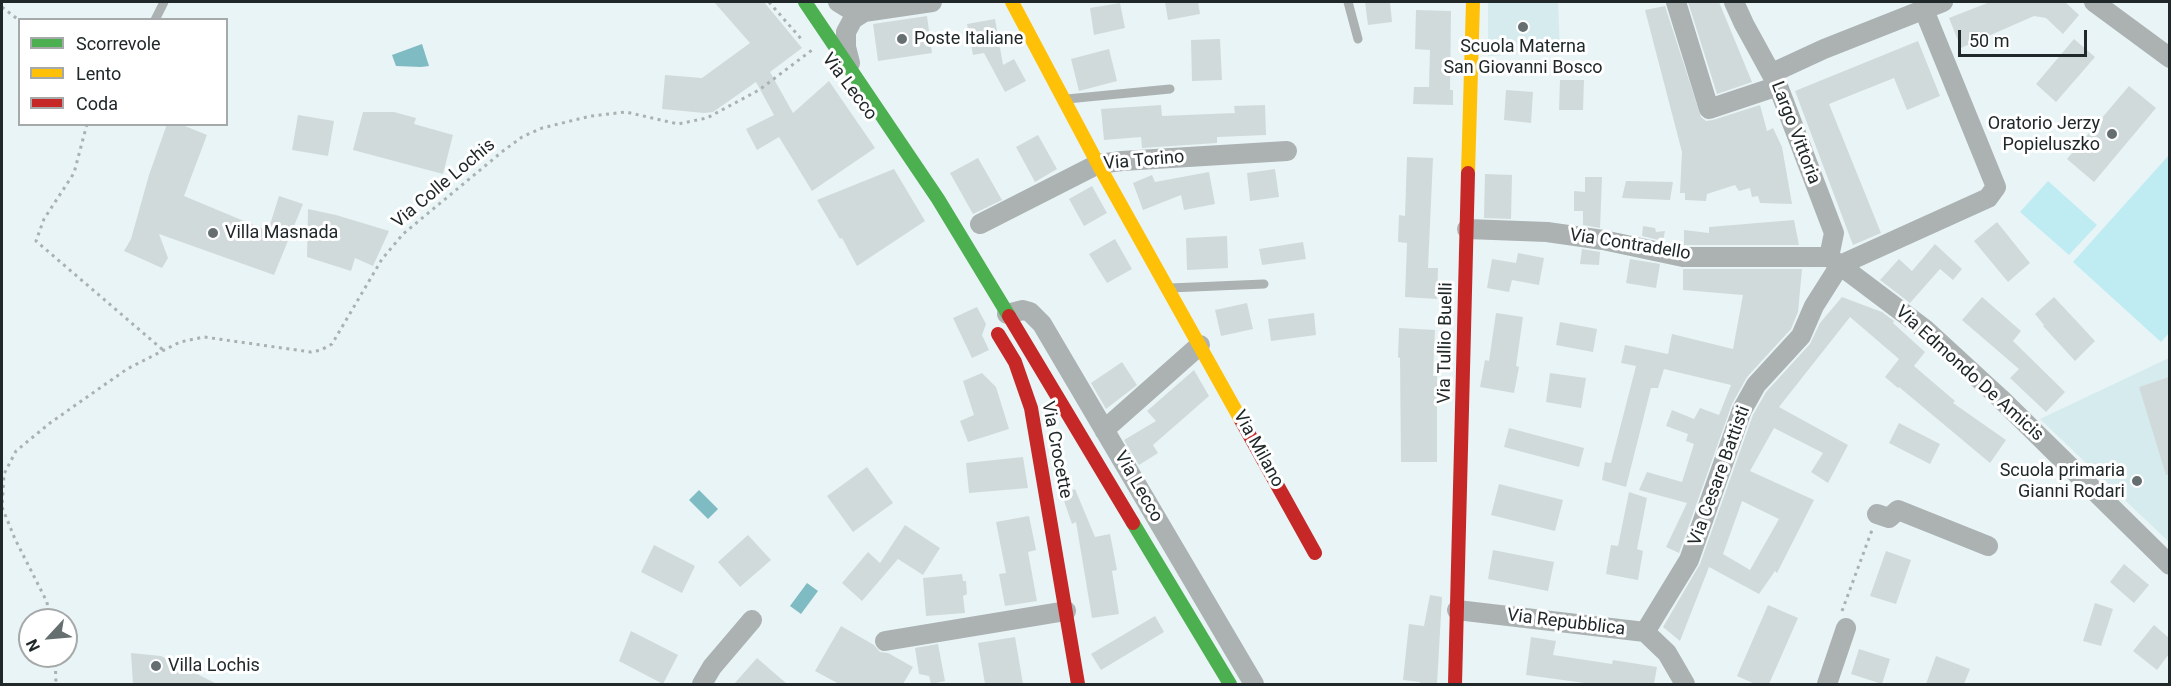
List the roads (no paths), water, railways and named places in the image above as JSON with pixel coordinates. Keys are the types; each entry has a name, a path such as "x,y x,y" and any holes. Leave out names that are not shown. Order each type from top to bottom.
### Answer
{"street":[{"name":"Via Lecco","path":"805,2 938,199 1000,320 1230,684"},
{"path":"838,2 851,10 864,12"},
{"path":"852,69 846,47 846,32 853,19 864,12 890,5 932,2"},
{"name":"Via Milano","path":"1012,2 1098,164 1315,553"},
{"name":"Via Tullio Buelli","path":"1455,684 1473,2"},
{"path":"1677,2 1709,109 1775,80 1824,49 1943,2"},
{"name":"Largo Vittoria","path":"1734,2 1775,80 1834,233 1835,261"},
{"path":"2094,2 2169,58"},
{"path":"1835,261 1988,198 1996,187 1924,9"},
{"name":"Via Lecco","path":"809,43 938,199"},
{"name":"Via Torino","path":"980,224 1098,164 1122,160 1287,151"},
{"name":"Via Contradello","path":"1467,229 1547,232 1603,240 1683,256 1835,261"},
{"name":"Via Edmondo De Amicis","path":"1835,261 1926,330 2000,398 2169,565"},
{"name":"Via Cesare Battisti","path":"1645,632 1689,560 1742,410 1756,385 1801,336 1835,261"},
{"name":"Via Lecco","path":"1000,320 1023,310 1037,316 1254,684"},
{"name":"Via Crocette","path":"1000,320 1031,408 1078,684"},
{"path":"1104,430 1200,345"},
{"path":"1877,514 1889,519 1898,510 1988,546"},
{"name":"Via Repubblica","path":"1457,610 1645,632 1667,653 1685,684"},
{"path":"885,641 1066,612"},
{"path":"702,684 712,666 752,620"},
{"path":"1827,684 1846,628"}],"lane":[{"path":"156,18 164,2"},
{"path":"1348,2 1358,39"},
{"path":"1064,99 1170,89"},
{"path":"1168,288 1264,284"}],"place":[{"name":"Scuola Materna San Giovanni Bosco","path":"1523,27"},
{"name":"Poste Italiane","path":"902,39"},
{"name":"Oratorio Jerzy Popieluszko","path":"2112,134"},
{"name":"Villa Masnada","path":"213,233"},
{"name":"Scuola primaria Gianni Rodari","path":"2137,481"},
{"name":"Villa Lochis","path":"156,666"}]}
